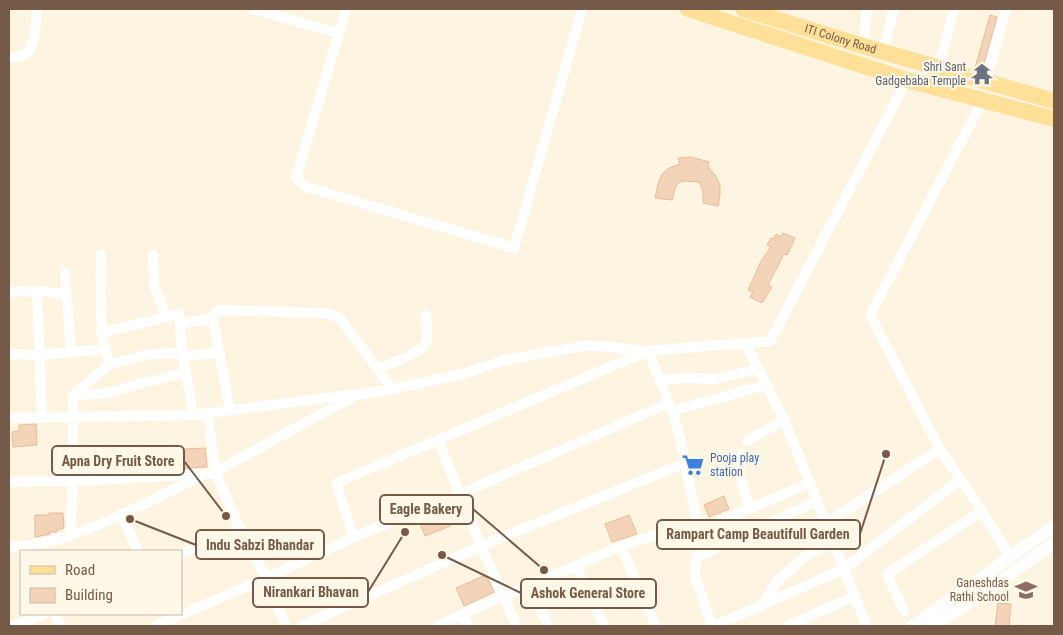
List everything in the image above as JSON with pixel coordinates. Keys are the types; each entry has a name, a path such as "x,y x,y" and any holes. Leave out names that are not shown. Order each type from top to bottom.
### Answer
{"main road":[{"path":"688,9 907,80 1054,119"},
{"name":"ITI Colony Road","path":"743,9 782,15 873,49 1054,101"},
{"path":"873,49 880,59 895,64 1054,101"}],"street":[{"path":"9,58 23,55 32,47 37,9"},
{"path":"253,9 338,33"},
{"path":"346,9 296,178 306,188 514,248 582,9"},
{"path":"867,9 873,49"},
{"path":"873,49 894,9"},
{"path":"938,68 954,9"},
{"path":"986,81 1006,9"},
{"path":"9,418 208,414 392,389 463,374 504,360 589,345 648,351 770,341 907,80"},
{"path":"983,100 870,315 940,450 982,511 1010,557"},
{"path":"101,254 101,333 104,349 110,364"},
{"path":"153,255 154,285 166,317"},
{"path":"65,272 71,352"},
{"path":"9,292 37,291 66,294"},
{"path":"37,291 42,418"},
{"path":"230,411 213,318 217,310 325,313 340,318 392,389"},
{"path":"101,333 178,314 194,415"},
{"path":"377,369 425,346 427,341 426,315"},
{"path":"180,324 213,318"},
{"path":"745,342 784,420 867,626"},
{"path":"9,354 39,355 104,349"},
{"path":"648,351 670,407 683,452 693,524 701,554"},
{"path":"354,537 336,483 648,351"},
{"path":"70,536 73,481 73,395 110,364 149,354 220,352"},
{"path":"660,380 686,378 715,379 758,369"},
{"path":"73,395 102,394 186,372"},
{"path":"182,611 266,578 354,537 670,407 765,385"},
{"path":"9,547 26,549 70,536 121,514 210,473 356,394"},
{"path":"208,414 210,473 266,578 286,626"},
{"path":"747,441 784,420"},
{"path":"438,440 480,546 517,626"},
{"path":"825,524 940,450"},
{"path":"738,454 740,477 750,509"},
{"path":"301,626 480,546 685,463"},
{"path":"9,482 73,481 210,473"},
{"path":"817,501 696,557 695,576 713,626 844,569 961,479"},
{"path":"437,626 502,596 530,586 621,546 693,524 711,525 810,483"},
{"path":"904,611 887,574 982,511"},
{"path":"121,514 138,550"},
{"path":"913,626 1054,526"},
{"path":"182,554 240,530"},
{"path":"762,605 778,580 806,556 832,543"},
{"path":"934,626 1054,543"},
{"path":"621,546 656,626"},
{"path":"576,566 604,626"},
{"path":"530,586 549,626"},
{"path":"786,626 855,596"},
{"path":"12,626 42,615"},
{"path":"463,615 468,626"},
{"path":"154,626 167,617"}],"building":[{"path":"990,15 997,17 982,70 975,68"},
{"path":"691,157 709,162 708,167 716,176 720,185 718,206 703,203 703,191 699,182 684,181 678,183 672,200 655,198 662,174 669,168 680,164 678,158"},
{"path":"783,233 795,238 787,255 784,254 768,285 772,287 762,303 750,297 753,292 748,290 761,261 771,247 767,245 771,238 774,239 776,234 781,237"},
{"path":"36,424 37,445 13,447 12,432 19,431 19,425"},
{"path":"205,448 207,467 117,472 116,453"},
{"path":"724,496 729,509 709,517 704,505"},
{"path":"443,508 450,526 425,536 418,518"},
{"path":"49,513 63,513 64,528 57,530 57,532 49,532 50,534 35,537 35,515 49,515"},
{"path":"629,515 637,534 612,542 605,524"},
{"path":"486,575 494,592 464,606 456,588"},
{"path":"998,603 1011,604 1009,626 995,626"}],"place":[{"name":"Shri Sant Gadgebaba Temple","path":"982,74"},
{"name":"Rampart Camp Beautifull Garden","path":"886,454"},
{"name":"Pooja play station","path":"693,465"},
{"name":"Apna Dry Fruit Store","path":"226,516"},
{"name":"Indu Sabzi Bhandar","path":"130,519"},
{"name":"Nirankari Bhavan","path":"405,532"},
{"name":"Ashok General Store","path":"442,555"},
{"name":"Eagle Bakery","path":"544,570"},
{"name":"Ganeshdas Rathi School","path":"1026,590"}]}
